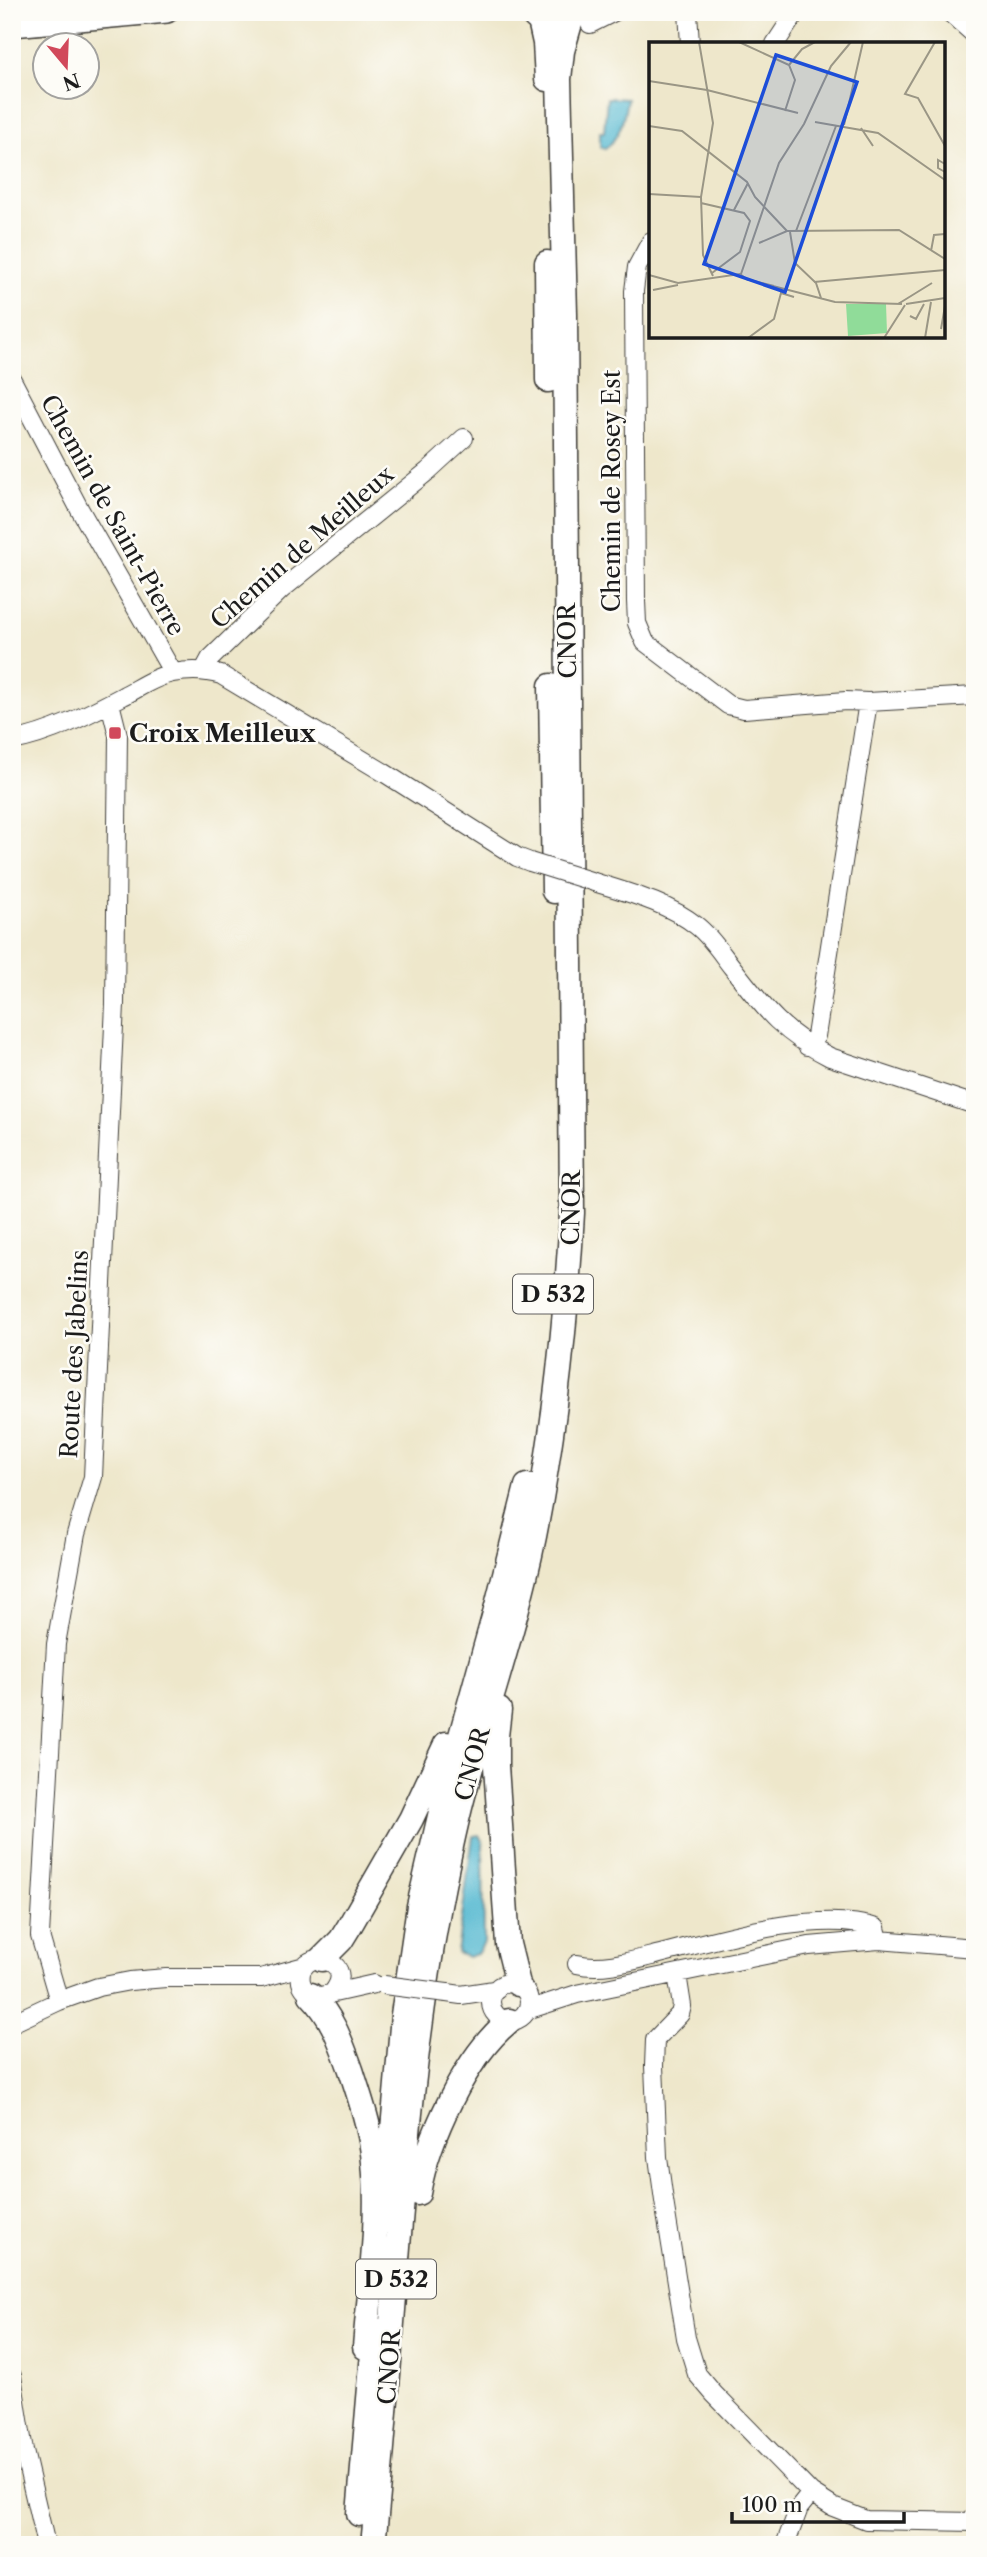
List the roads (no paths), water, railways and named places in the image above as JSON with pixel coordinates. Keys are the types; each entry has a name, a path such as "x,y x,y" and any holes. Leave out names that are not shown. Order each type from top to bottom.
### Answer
{"highway":[{"name":"CNOR","path":"357,2545 403,2014 419,1906 447,1786 497,1606 535,1449 549,1338 558,1214 547,80 545,43 535,18"},
{"name":"CNOR","path":"373,2545 391,2334 429,1960 465,1789 513,1623 534,1538 559,1381 572,1213 565,314 559,79 562,51 580,20"},
{"path":"391,2334 425,2157 464,2079 495,2034 511,2000 496,1736 499,1709 520,1623 534,1538"},
{"path":"321,1964 349,1927 411,1819 444,1750 497,1606"},
{"path":"316,1992 345,2054 364,2110 373,2157 373,2239 365,2351 365,2443"}],"main road":[{"path":"12,26 167,12"},
{"path":"535,18 561,27 580,20"}],"street":[{"path":"580,20 614,12"},
{"path":"688,12 690,42"},
{"path":"776,42 796,12"},
{"path":"949,12 975,35"},
{"name":"Chemin de Rosey Est","path":"649,245 637,267 635,291 636,601 637,623 645,642 722,702 744,709 846,701 975,696"},
{"name":"Chemin de Saint-Pierre","path":"12,380 80,510 173,673"},
{"name":"Chemin de Meilleux","path":"204,670 210,659 281,590 428,471 464,438"},
{"path":"12,741 29,738 173,673 204,670 221,675 383,772 517,857 661,905 699,927 769,1015 807,1046 975,1105"},
{"path":"807,1046 816,1037 868,702"},
{"name":"Route des Jabelins","path":"59,2001 40,1936 56,1644 76,1534 93,1477 115,1004 118,735 110,703"},
{"path":"577,1964 584,1966 627,1962 737,1935 822,1923 864,1924 876,1928 879,1940"},
{"path":"12,2022 98,1987 166,1978 261,1978 321,1964 379,1985 511,2000 577,1994 809,1946 879,1940 975,1948"},
{"path":"316,1992 301,1978 321,1964"},
{"path":"316,1992 339,1981 321,1964"},
{"path":"677,1974 682,2006 680,2014 655,2040 658,2157 689,2353 697,2374 713,2394 811,2493 833,2507 866,2520 975,2522"},
{"path":"261,1978 316,1992 379,1985"},
{"path":"12,2376 24,2451 46,2545"},
{"path":"785,2545 799,2508 811,2493"}],"water":[{"path":"607,98 627,99 618,132 605,149 600,147 600,132 604,132"},
{"path":"479,1835 483,1843 484,1943 477,1954 468,1957 457,1953 473,1836"}],"place":[{"name":"Croix Meilleux","path":"115,733"}]}
